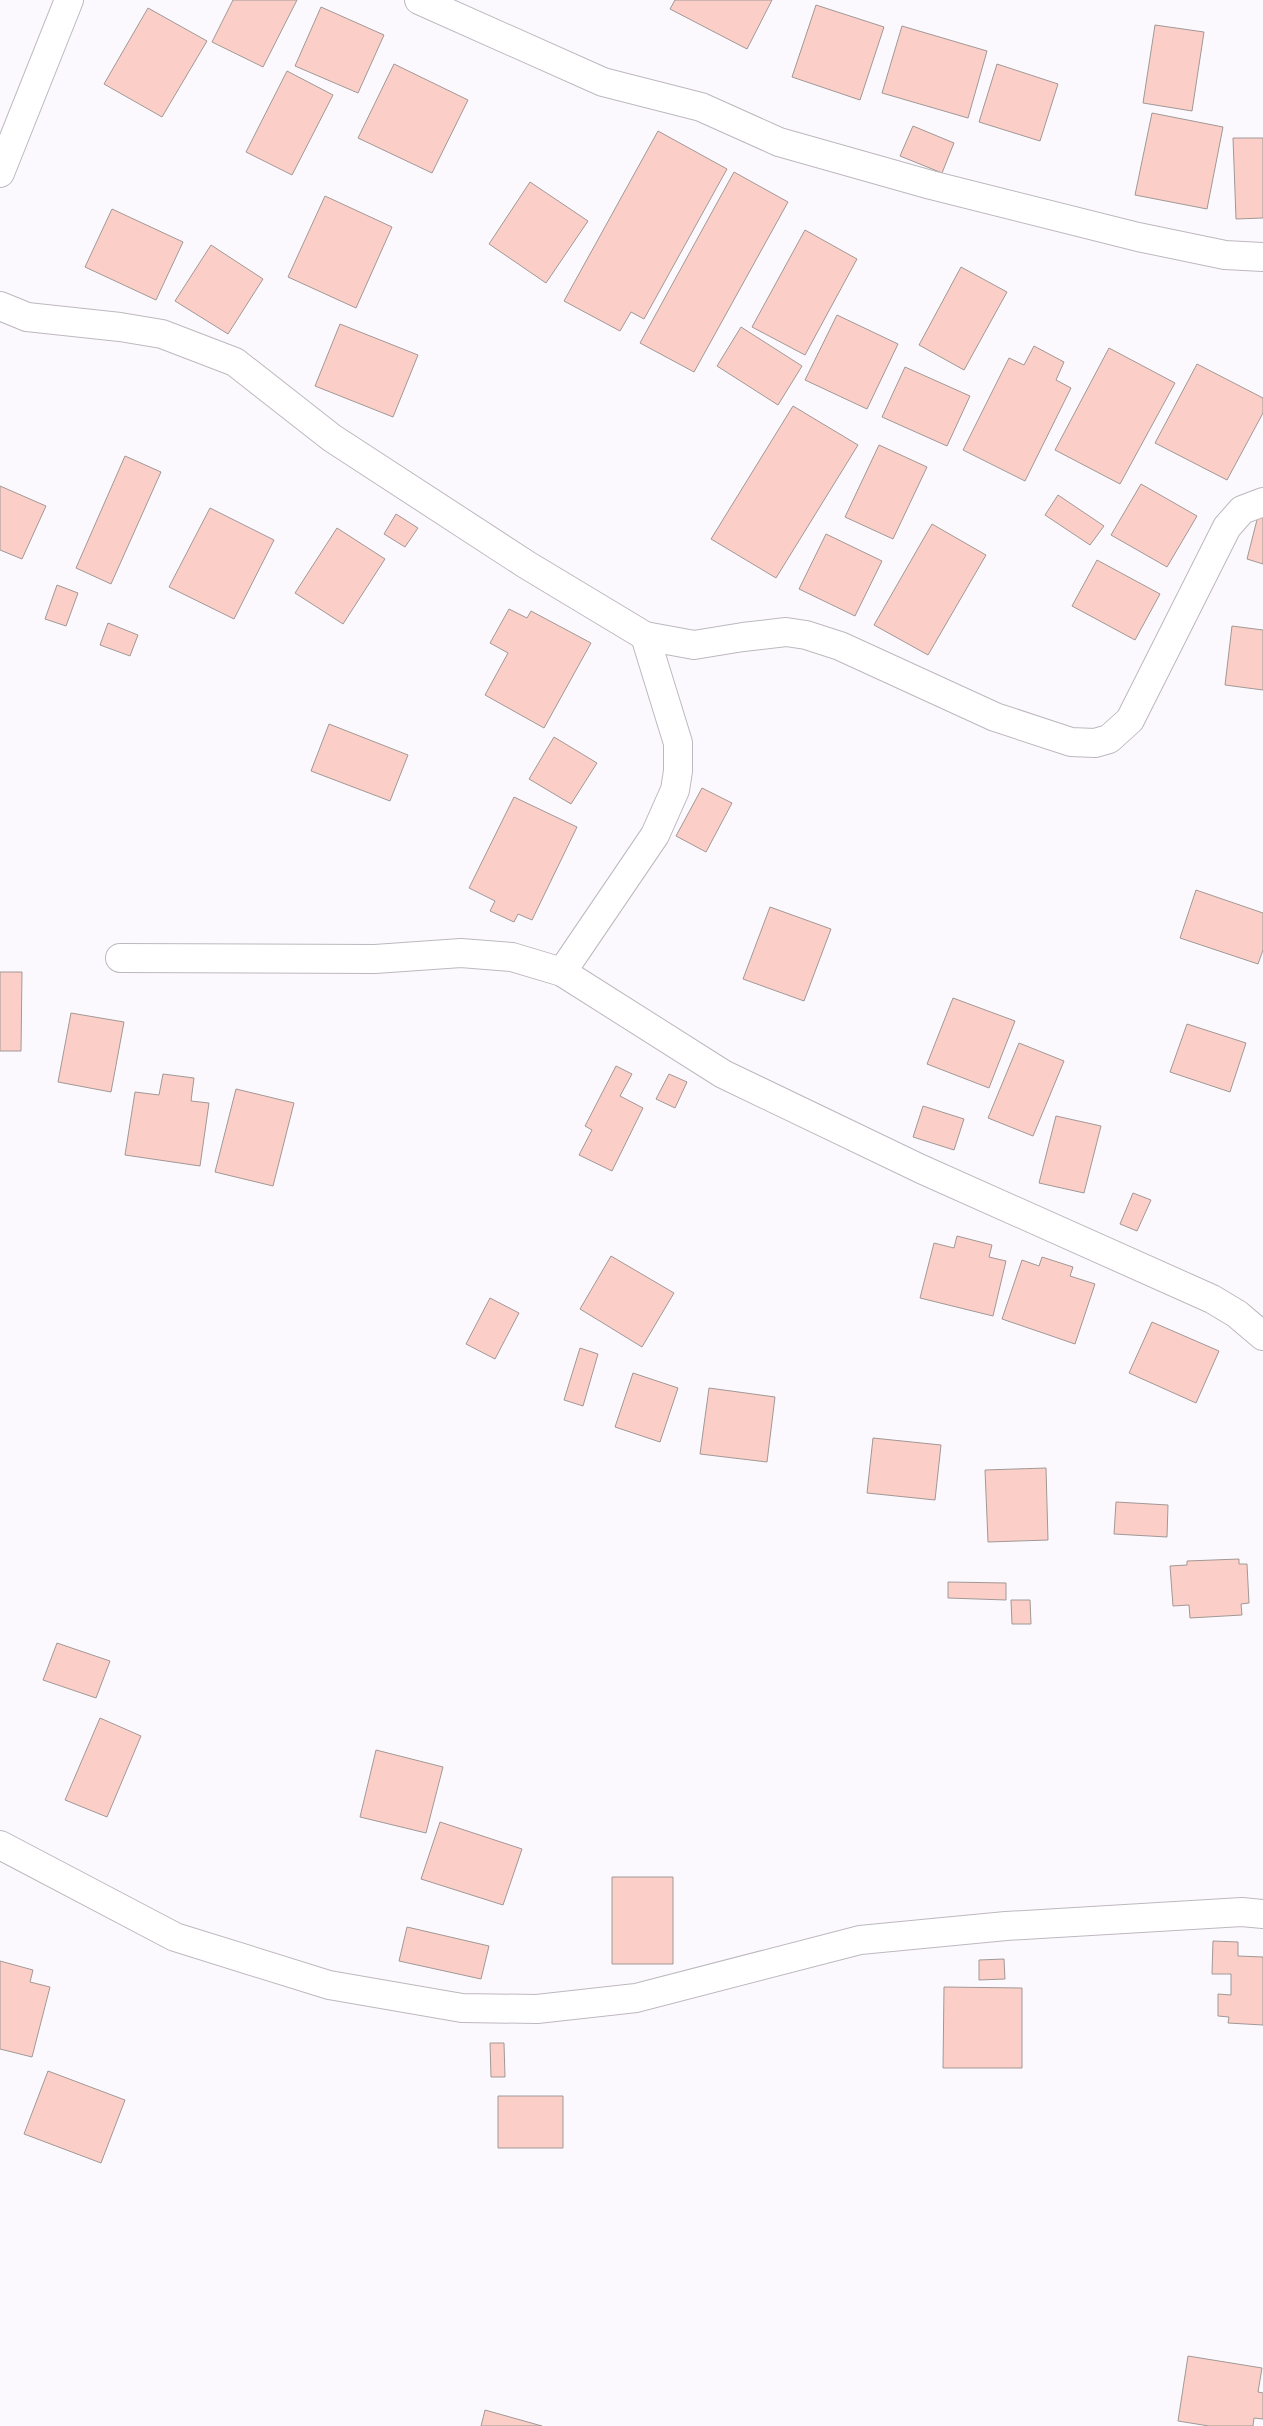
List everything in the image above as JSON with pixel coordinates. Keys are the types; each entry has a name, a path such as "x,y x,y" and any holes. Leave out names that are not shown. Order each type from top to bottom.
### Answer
{"street":[{"path":"0,172 69,0"},
{"path":"419,0 603,82 701,107 779,142 931,185 1138,237 1225,255 1263,257"},
{"path":"0,306 27,318 120,327 162,334 235,362 332,438 527,565 645,636 694,645 786,632 806,635 840,646 995,717 1071,742 1095,743 1109,739 1130,720 1227,527 1242,510 1263,502"},
{"path":"562,972 655,835 675,790 678,771 678,743 645,636"},
{"path":"120,958 375,960 461,953 512,957 562,972 723,1074 921,1169 1212,1299 1237,1314 1263,1336"},
{"path":"0,1845 175,1937 329,1985 462,2008 537,2009 636,1998 860,1940 1089,1921 1242,1912 1263,1914"}],"building":[{"path":"233,0 297,0 263,67 212,42"},
{"path":"675,0 772,0 747,49 670,9"},
{"path":"816,5 884,27 860,100 792,77"},
{"path":"321,7 384,35 358,93 295,66"},
{"path":"148,8 207,41 162,117 104,84"},
{"path":"1155,25 1204,32 1192,111 1143,103"},
{"path":"902,26 987,51 968,118 882,93"},
{"path":"394,64 468,100 432,173 358,138"},
{"path":"997,64 1058,84 1040,141 979,122"},
{"path":"287,71 333,95 292,175 246,152"},
{"path":"1152,113 1223,127 1207,209 1135,195"},
{"path":"913,126 954,143 942,173 900,156"},
{"path":"658,131 727,169 644,319 631,312 620,331 564,301"},
{"path":"1233,138 1263,138 1263,218 1236,219"},
{"path":"734,172 788,202 694,372 640,343"},
{"path":"530,182 588,221 546,283 489,244"},
{"path":"325,196 392,227 356,308 288,277"},
{"path":"112,209 183,242 156,300 85,267"},
{"path":"805,230 857,259 805,355 752,327"},
{"path":"211,245 263,279 228,334 175,301"},
{"path":"961,267 1007,292 964,370 919,345"},
{"path":"837,315 898,344 867,409 805,380"},
{"path":"340,324 418,355 393,417 315,386"},
{"path":"741,327 802,366 778,405 717,366"},
{"path":"1034,346 1064,362 1056,380 1071,388 1025,481 963,450 1009,358 1024,365"},
{"path":"1109,348 1175,383 1120,484 1055,450"},
{"path":"1197,364 1263,398 1263,413 1227,480 1155,443"},
{"path":"905,367 970,396 947,446 882,417"},
{"path":"793,406 858,445 776,578 711,539"},
{"path":"879,445 927,467 893,539 845,517"},
{"path":"125,456 161,472 111,584 76,568"},
{"path":"1141,484 1197,516 1167,567 1111,535"},
{"path":"0,486 46,506 22,559 0,550"},
{"path":"1058,495 1104,526 1090,545 1045,515"},
{"path":"210,508 274,540 234,619 169,587"},
{"path":"1260,508 1263,508 1263,564 1247,559"},
{"path":"396,514 418,528 405,547 384,534"},
{"path":"932,524 986,555 928,655 874,625"},
{"path":"337,528 385,559 343,624 295,593"},
{"path":"826,534 882,561 855,616 799,589"},
{"path":"1097,560 1160,594 1135,640 1072,606"},
{"path":"57,585 78,593 66,626 45,619"},
{"path":"509,609 527,618 531,611 591,643 544,728 485,695 508,653 490,643"},
{"path":"108,623 138,635 130,656 100,645"},
{"path":"1232,626 1263,630 1263,690 1225,685"},
{"path":"329,724 408,755 390,801 311,771"},
{"path":"554,737 597,763 571,804 529,779"},
{"path":"702,788 732,803 706,852 676,836"},
{"path":"514,797 577,827 532,920 518,914 514,922 490,911 495,901 469,888"},
{"path":"1196,890 1263,913 1263,950 1258,964 1180,938"},
{"path":"770,907 831,929 804,1001 743,979"},
{"path":"0,972 22,972 21,1051 0,1051"},
{"path":"953,998 1015,1021 989,1088 927,1064"},
{"path":"71,1013 124,1022 111,1092 58,1082"},
{"path":"1187,1024 1246,1043 1230,1092 1170,1072"},
{"path":"1019,1043 1064,1061 1033,1136 988,1118"},
{"path":"616,1066 632,1074 620,1096 643,1108 612,1171 579,1155 592,1130 585,1126"},
{"path":"163,1074 194,1078 191,1101 209,1103 200,1166 125,1155 135,1092 159,1095"},
{"path":"669,1074 687,1082 675,1108 656,1099"},
{"path":"236,1089 294,1103 273,1186 215,1172"},
{"path":"923,1106 964,1119 954,1150 913,1137"},
{"path":"1056,1116 1101,1126 1084,1193 1039,1183"},
{"path":"1133,1193 1151,1200 1137,1231 1120,1224"},
{"path":"957,1236 992,1245 989,1257 1006,1261 993,1316 920,1298 934,1243 954,1248"},
{"path":"611,1256 674,1293 642,1347 580,1309"},
{"path":"1042,1257 1073,1267 1070,1276 1095,1284 1075,1344 1002,1319 1022,1260 1039,1266"},
{"path":"490,1298 519,1313 495,1359 466,1344"},
{"path":"1152,1322 1219,1351 1196,1403 1129,1373"},
{"path":"580,1348 598,1354 583,1406 564,1400"},
{"path":"633,1373 678,1388 660,1442 615,1427"},
{"path":"709,1388 775,1397 767,1462 700,1454"},
{"path":"873,1438 941,1445 935,1500 867,1493"},
{"path":"1046,1468 1048,1540 988,1542 985,1470"},
{"path":"1116,1502 1168,1505 1167,1537 1114,1534"},
{"path":"1239,1559 1239,1564 1247,1564 1249,1603 1241,1604 1242,1615 1190,1618 1189,1605 1173,1606 1170,1566 1187,1565 1187,1561"},
{"path":"948,1582 1006,1583 1006,1600 948,1598"},
{"path":"1011,1600 1030,1600 1031,1624 1012,1624"},
{"path":"57,1643 110,1661 96,1698 43,1680"},
{"path":"100,1718 141,1736 107,1817 65,1800"},
{"path":"376,1750 443,1767 426,1833 360,1817"},
{"path":"440,1822 522,1849 503,1905 421,1879"},
{"path":"612,1877 673,1877 673,1964 612,1964"},
{"path":"407,1927 489,1946 481,1979 399,1961"},
{"path":"1213,1941 1238,1942 1238,1956 1263,1957 1263,2025 1228,2023 1229,2017 1218,2016 1218,1994 1231,1995 1231,1974 1212,1974"},
{"path":"1004,1959 1005,1979 979,1980 979,1960"},
{"path":"0,1961 33,1970 30,1982 50,1987 32,2057 0,2049"},
{"path":"944,1987 1022,1988 1022,2068 943,2068"},
{"path":"490,2043 504,2043 505,2077 491,2077"},
{"path":"48,2071 125,2100 101,2163 24,2134"},
{"path":"498,2096 563,2096 563,2148 498,2148"},
{"path":"1188,2356 1262,2368 1258,2392 1263,2393 1263,2419 1254,2418 1253,2426 1209,2426 1178,2421"},
{"path":"485,2410 542,2426 481,2426"}]}
